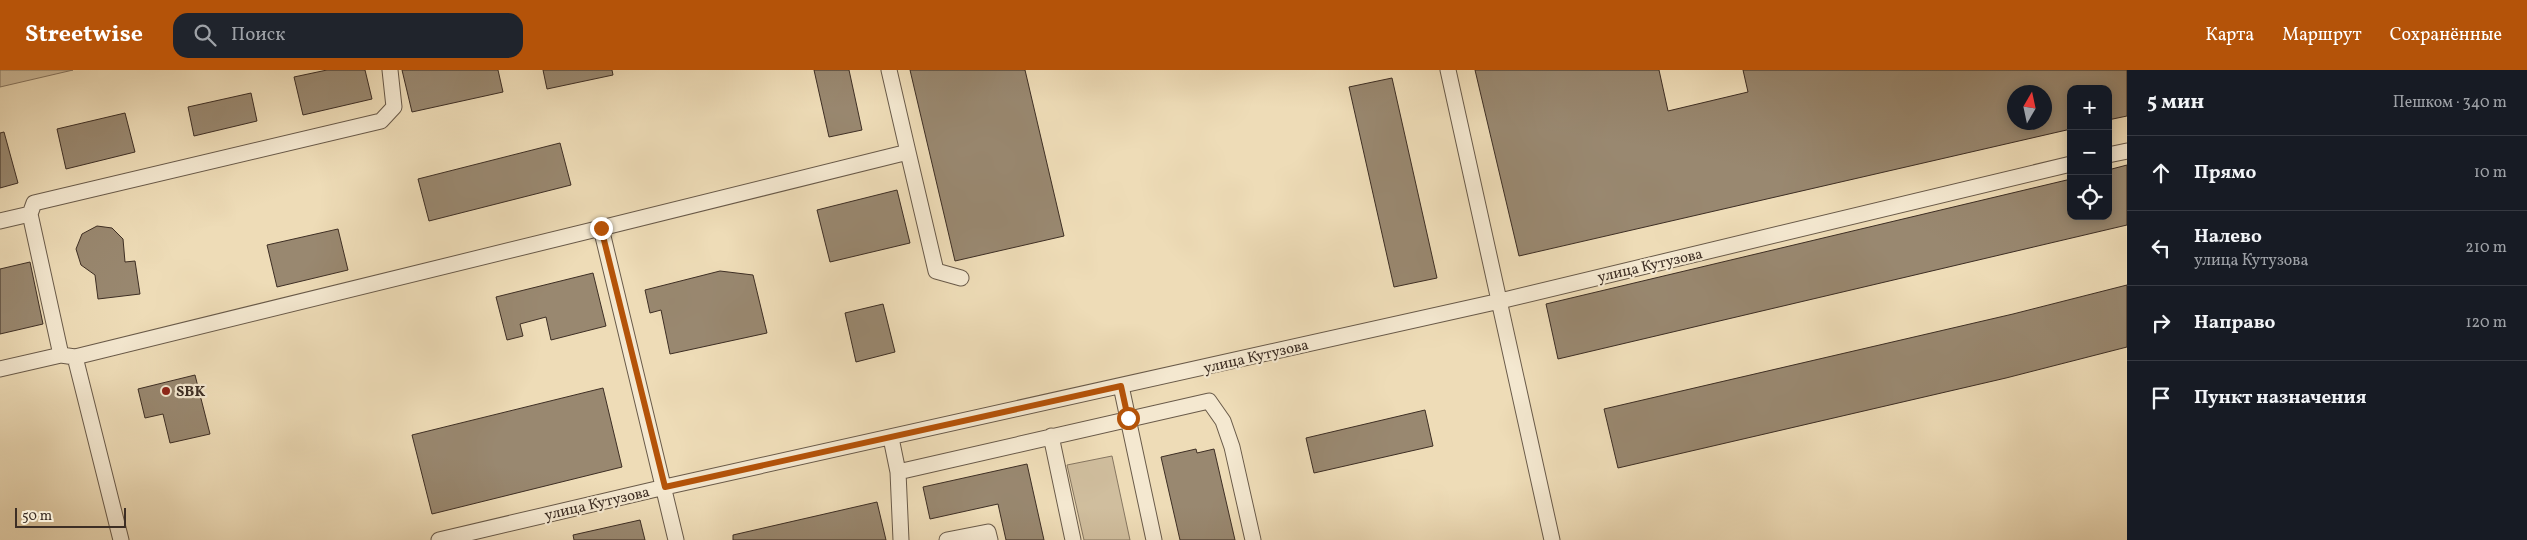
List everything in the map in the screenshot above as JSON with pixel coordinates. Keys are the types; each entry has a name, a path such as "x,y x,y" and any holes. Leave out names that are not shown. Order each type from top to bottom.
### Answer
{"street":[{"path":"121,540 68,356 30,214 34,203 381,121 394,107 390,70"},
{"path":"889,70 936,271 961,278"},
{"path":"1448,70 1552,540"},
{"path":"2112,154 2127,151"},
{"path":"0,370 68,356 908,152"},
{"name":"улица Кутузова","path":"439,540 665,487 1500,301 2067,165"},
{"path":"0,221 30,214"},
{"path":"601,228 665,487 676,540"},
{"path":"1121,386 1154,540"},
{"path":"898,472 1209,401 1223,421 1232,447 1253,540"},
{"path":"1051,436 1073,540"},
{"path":"891,438 898,472 901,540"},
{"path":"947,540 988,532 990,540"}],"shaded area":[{"path":"0,70 73,70 0,87"},
{"path":"1112,456 1130,540 1084,540 1067,465"}],"building":[{"path":"327,70 365,70 372,99 303,115 294,77"},
{"path":"402,70 498,70 503,92 412,112"},
{"path":"543,70 612,70 613,75 547,89"},
{"path":"814,70 849,70 862,130 829,137"},
{"path":"910,70 1025,70 1064,236 955,261"},
{"path":"1475,70 1659,70 1668,111 1748,92 1743,70 2127,70 2127,116 2112,119 2112,85 2067,85 2067,130 1519,256"},
{"path":"1392,78 1437,278 1394,287 1349,87"},
{"path":"251,93 257,121 194,136 188,107"},
{"path":"125,113 135,152 66,169 57,129"},
{"path":"4,132 18,183 0,188 0,133"},
{"path":"560,143 571,185 429,221 418,179"},
{"path":"2127,165 2127,225 1558,359 1546,304 2067,180 2067,220 2112,220 2112,169"},
{"path":"897,190 910,243 830,262 817,210"},
{"path":"97,226 112,228 123,239 125,262 135,261 140,294 98,299 95,275 81,265 76,249 82,234"},
{"path":"338,229 348,270 277,287 267,245"},
{"path":"30,262 43,324 0,334 0,269"},
{"path":"720,271 753,275 767,333 670,354 661,310 650,313 645,290"},
{"path":"593,273 606,326 551,340 546,317 520,324 523,336 507,340 496,297"},
{"path":"2127,285 2127,347 2006,378 1618,468 1604,409 2013,314"},
{"path":"883,304 895,352 856,362 845,313"},
{"path":"195,375 210,434 170,443 163,414 145,418 138,389"},
{"path":"603,388 622,467 432,514 412,435"},
{"path":"1425,410 1433,446 1314,473 1306,438"},
{"path":"1196,449 1197,453 1214,449 1235,540 1180,540 1161,457"},
{"path":"1027,464 1044,540 1006,540 998,504 930,519 923,487"},
{"path":"877,502 886,540 733,540 733,535"},
{"path":"640,520 645,540 574,540 573,535"}],"place":[{"name":"SBK","path":"166,391"}],"route":[{"path":"601,228 665,487 1121,386 1128,418"}]}
